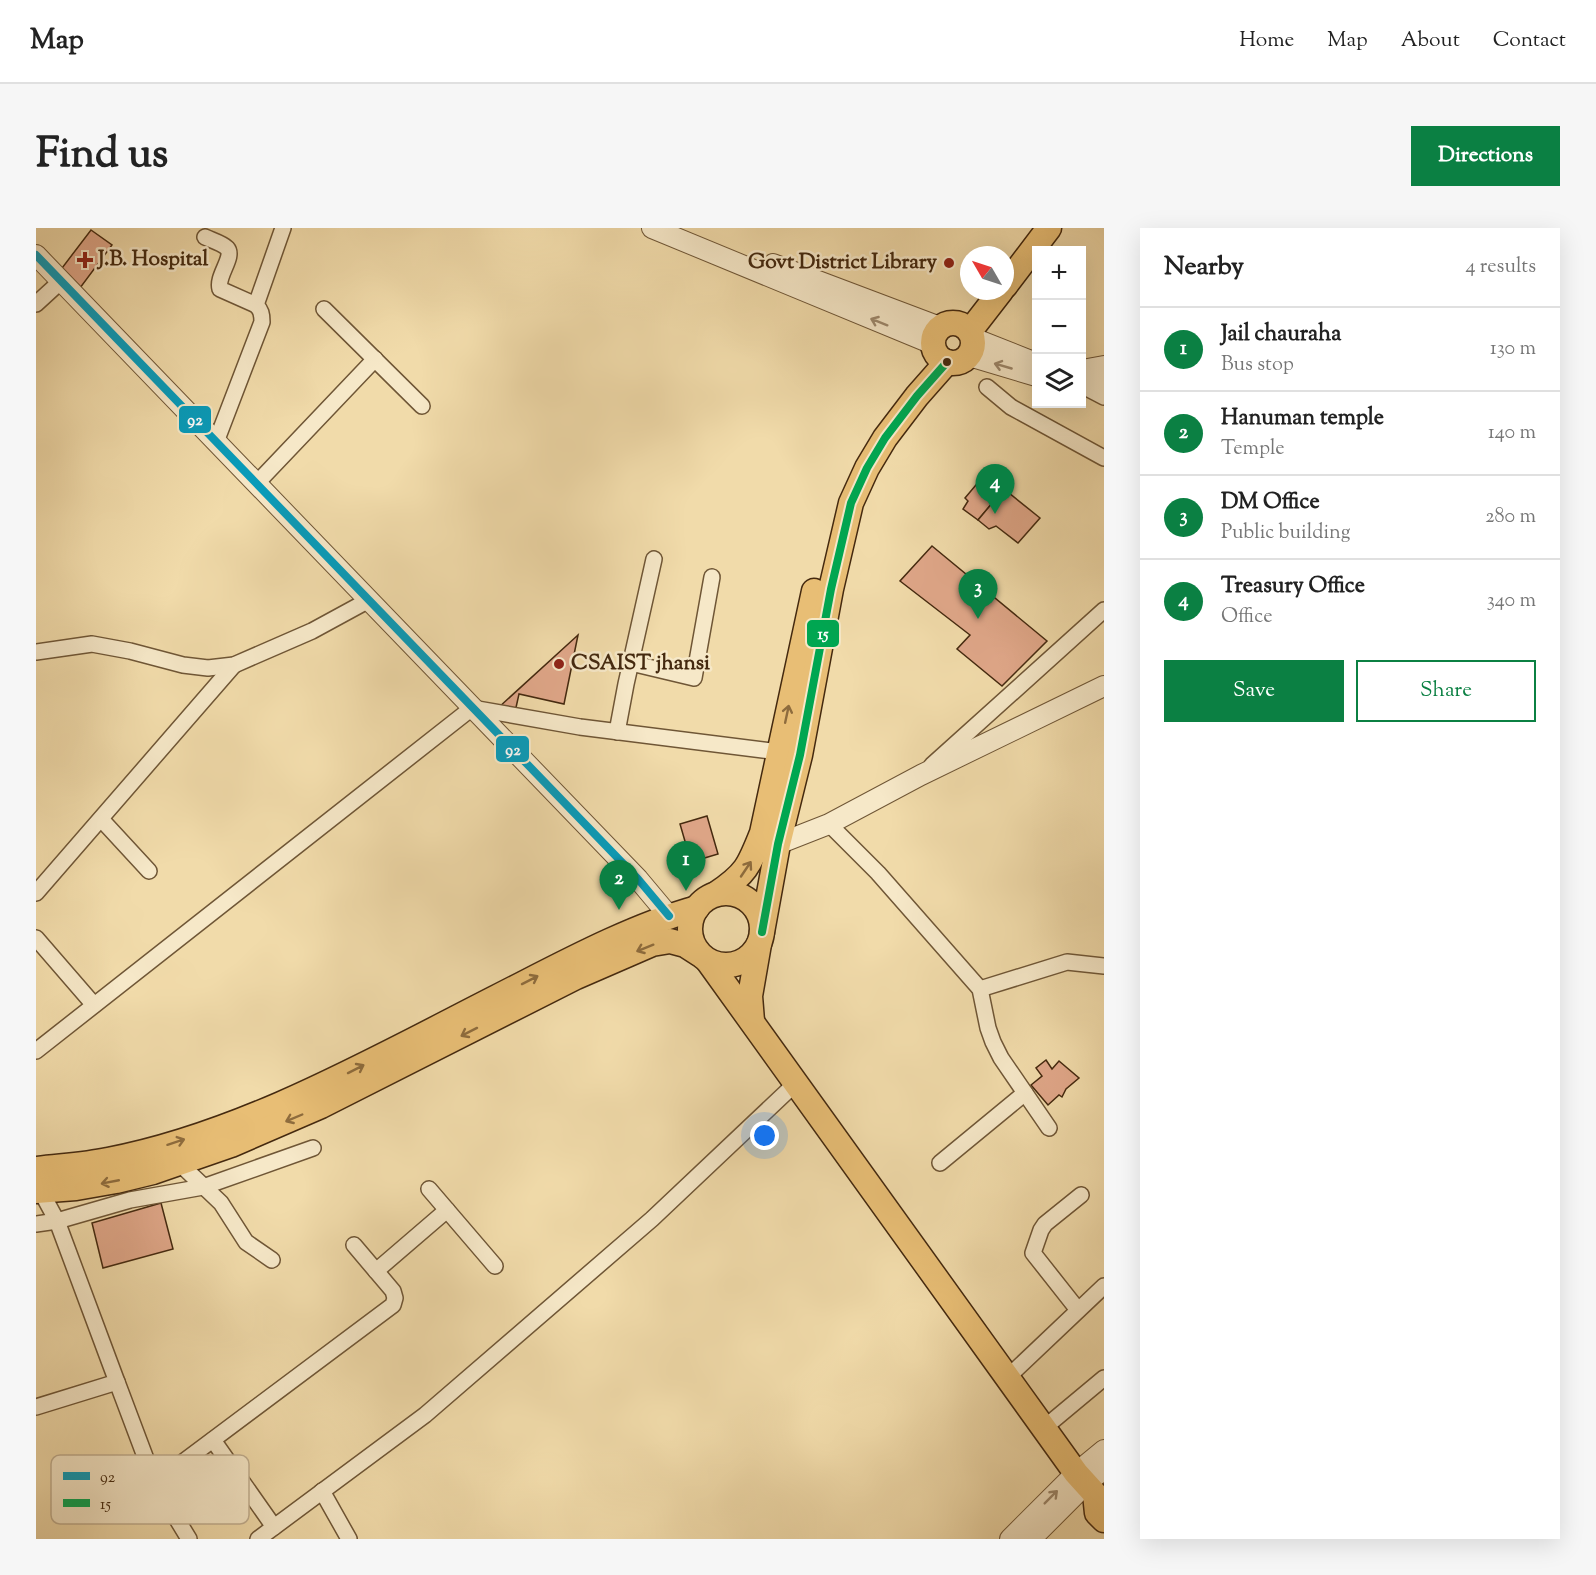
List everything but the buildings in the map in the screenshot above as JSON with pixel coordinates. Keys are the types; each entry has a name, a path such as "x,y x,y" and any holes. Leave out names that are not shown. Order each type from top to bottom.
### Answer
{"main road":[{"path":"1014,247 1029,228"},
{"path":"1014,274 1049,228"},
{"path":"975,300 953,342 917,396 885,438 867,468 851,503 790,753 753,857 742,875 706,901 691,919 690,931 692,943 752,1021 1007,1378 1044,1428 1093,1483 1097,1513 1104,1520"},
{"path":"953,342 993,300"},
{"path":"752,1021 750,996 778,844 790,753"},
{"path":"728,893 739,895 757,910 761,921 761,938 753,954 744,961 732,965 720,965 685,945 670,941 652,944 576,977 321,1106 231,1144 153,1172 116,1181 76,1188 37,1182 108,1160 154,1149 227,1125 314,1090 560,965 706,901 728,893"}],"street":[{"path":"256,305 283,228"},
{"path":"652,228 953,342 1032,362"},
{"path":"684,228 1032,374"},
{"path":"205,237 226,247 229,251 230,256 219,279 220,289 256,305 260,309 262,322 216,442"},
{"path":"36,255 638,879 669,916"},
{"path":"36,304 60,282"},
{"path":"324,309 423,406"},
{"path":"256,484 375,359"},
{"path":"1086,377 1104,366"},
{"path":"1086,380 1104,382"},
{"path":"1086,383 1104,397"},
{"path":"987,387 1011,407 1104,458"},
{"path":"617,732 654,559"},
{"path":"631,663 694,678 712,577"},
{"path":"36,652 92,644 183,665 208,668 234,665 312,631 369,600"},
{"path":"921,775 1104,610"},
{"path":"36,893 234,665"},
{"path":"778,844 830,824 921,775 1104,686"},
{"path":"36,1052 472,708 617,732 790,753"},
{"path":"101,819 148,871"},
{"path":"830,824 878,873 980,989 993,1042 1049,1128"},
{"path":"36,938 94,1005"},
{"path":"980,989 1067,962 1104,966"},
{"path":"258,1539 442,1400 652,1219 796,1083"},
{"path":"940,1163 1025,1093"},
{"path":"36,1224 57,1221 130,1200 203,1187 313,1148"},
{"path":"178,1162 220,1203 246,1242 272,1260"},
{"path":"37,1182 57,1221 144,1455"},
{"path":"429,1189 495,1266"},
{"path":"1078,1310 1033,1253 1045,1224 1081,1195"},
{"path":"376,1271 447,1210"},
{"path":"193,1455 393,1305 395,1298 393,1291 354,1245"},
{"path":"1007,1378 1103,1288"},
{"path":"1044,1428 1104,1378"},
{"path":"36,1407 117,1383"},
{"path":"213,1440 224,1455"},
{"path":"1031,1539 1093,1483 1104,1450"},
{"path":"1010,1539 1093,1483"},
{"path":"249,1491 274,1527"},
{"path":"322,1491 349,1539"},
{"path":"180,1524 189,1539"}],"transit line":[{"name":"92","path":"36,255 638,879 669,916"},
{"name":"15","path":"762,932 778,844 800,755 831,589 851,503 867,468 885,438 947,362"}],"place":[{"name":"J.B. Hospital","path":"85,260"},
{"name":"Govt District Library","path":"949,263"},
{"name":"Treasury Office","path":"995,514"},
{"name":"DM Office","path":"978,619"},
{"name":"CSAIST jhansi","path":"559,664"},
{"name":"Jail chauraha","path":"686,891"},
{"name":"Hanuman temple","path":"619,910"}]}
